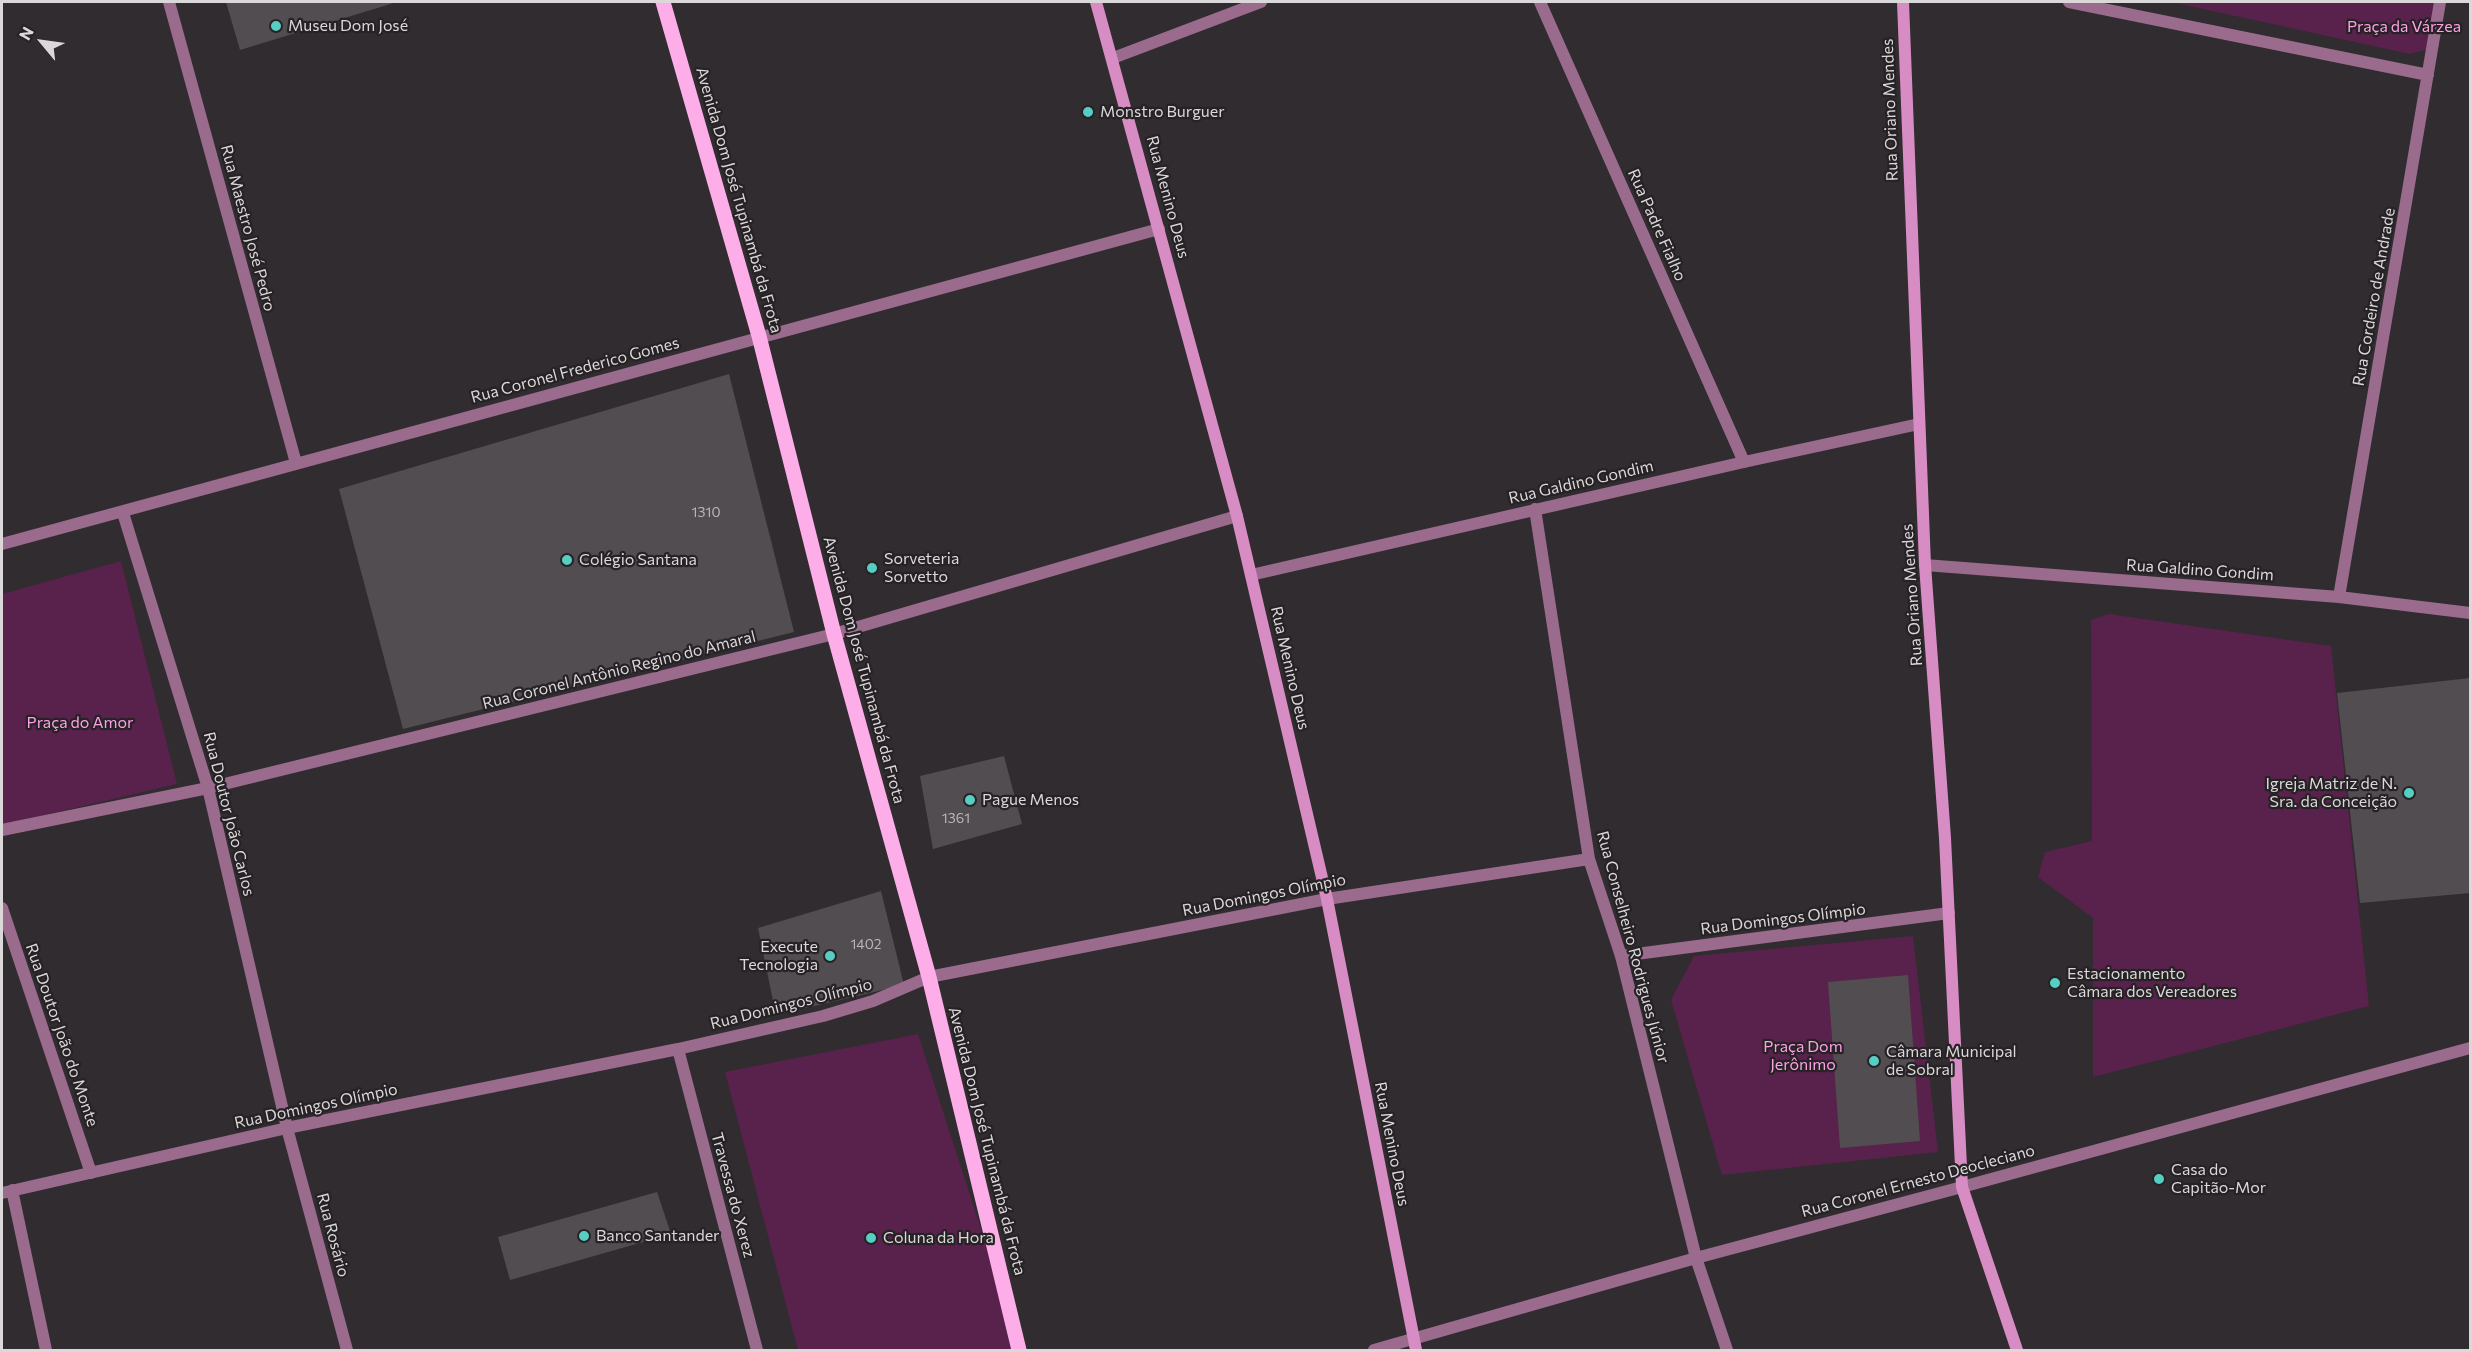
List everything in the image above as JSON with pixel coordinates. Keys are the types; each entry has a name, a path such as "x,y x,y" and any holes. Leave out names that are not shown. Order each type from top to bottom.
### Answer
{"main road":[{"name":"Avenida Dom José Tupinambá da Frota","path":"663,2 759,336 834,634 928,977 1019,1350"},
{"name":"Rua Menino Deus","path":"1096,2 1251,574 1327,899 1415,1346"},
{"name":"Rua Oriano Mendes","path":"1903,2 1926,565 1949,913 1962,1187 2017,1350"}],"street":[{"name":"Rua Maestro José Pedro","path":"169,2 296,463"},
{"path":"1113,58 1261,2"},
{"name":"Rua Padre Fialho","path":"1540,2 1744,462"},
{"path":"2069,2 2428,75"},
{"name":"Rua Cordeiro de Andrade","path":"2339,597 2440,2"},
{"name":"Rua Coronel Frederico Gomes","path":"2,544 123,513 759,336 1159,229"},
{"name":"Rua Galdino Gondim","path":"1251,574 1920,424"},
{"name":"Rua Conselheiro Rodrigues Júnior","path":"1535,509 1589,859 1621,956 1696,1258 1727,1350"},
{"name":"Rua Doutor João Carlos","path":"123,513 208,788 287,1128"},
{"name":"Rua Coronel Antônio Regino do Amaral","path":"2,830 208,788 834,634 1237,516"},
{"name":"Rua Galdino Gondim","path":"1926,565 2339,597 2470,613"},
{"name":"Rua Domingos Olímpio","path":"7,1192 287,1128 678,1049 843,1010 873,1001 928,977 1327,899 1589,859"},
{"name":"Rua Doutor João do Monte","path":"2,908 91,1173"},
{"name":"Rua Domingos Olímpio","path":"1621,956 1949,913"},
{"name":"Rua Coronel Ernesto Deocleciano","path":"1374,1350 1415,1346 1696,1258 2470,1048"},
{"name":"Travessa do Xerez","path":"678,1049 757,1350"},
{"name":"Rua Rosário","path":"287,1128 347,1350"},
{"path":"7,1192 46,1350"}],"green space":[{"name":"Praça da Várzea","path":"2171,2 2441,2 2432,48 2410,54"},
{"name":"Praça do Amor","path":"121,561 177,784 2,825 2,594"},
{"path":"2109,614 2331,646 2369,1006 2093,1077 2093,918 2038,877 2045,852 2092,841 2091,620"},
{"name":"Praça Dom Jerônimo","path":"1913,936 1938,1152 1722,1175 1671,1000 1694,956"},
{"path":"918,1034 1020,1350 798,1350 725,1072"}],"building":[{"name":"Museu Dom José","path":"226,2 397,2 240,50"},
{"name":"Colégio Santana","path":"729,374 794,632 403,729 339,489"},
{"name":"Igreja Matriz de N. Sra. da Conceição","path":"2470,678 2470,893 2360,903 2337,693"},
{"name":"Pague Menos","path":"1004,756 1022,824 933,849 920,776"},
{"name":"Execute Tecnologia","path":"881,891 904,985 776,1015 758,928"},
{"name":"Câmara Municipal de Sobral","path":"1908,975 1920,1141 1840,1148 1828,982"},
{"name":"Banco Santander","path":"657,1192 671,1234 510,1280 498,1237"}],"place":[{"name":"Museu Dom José","path":"276,26"},
{"name":"Monstro Burguer","path":"1088,112"},
{"name":"Colégio Santana","path":"567,560"},
{"name":"Sorveteria Sorvetto","path":"872,568"},
{"name":"Igreja Matriz de N. Sra. da Conceição","path":"2409,793"},
{"name":"Pague Menos","path":"970,800"},
{"name":"Execute Tecnologia","path":"830,956"},
{"name":"Estacionamento Câmara dos Vereadores","path":"2055,983"},
{"name":"Câmara Municipal de Sobral","path":"1874,1061"},
{"name":"Casa do Capitão-Mor","path":"2159,1179"},
{"name":"Banco Santander","path":"584,1236"},
{"name":"Coluna da Hora","path":"871,1238"}]}
